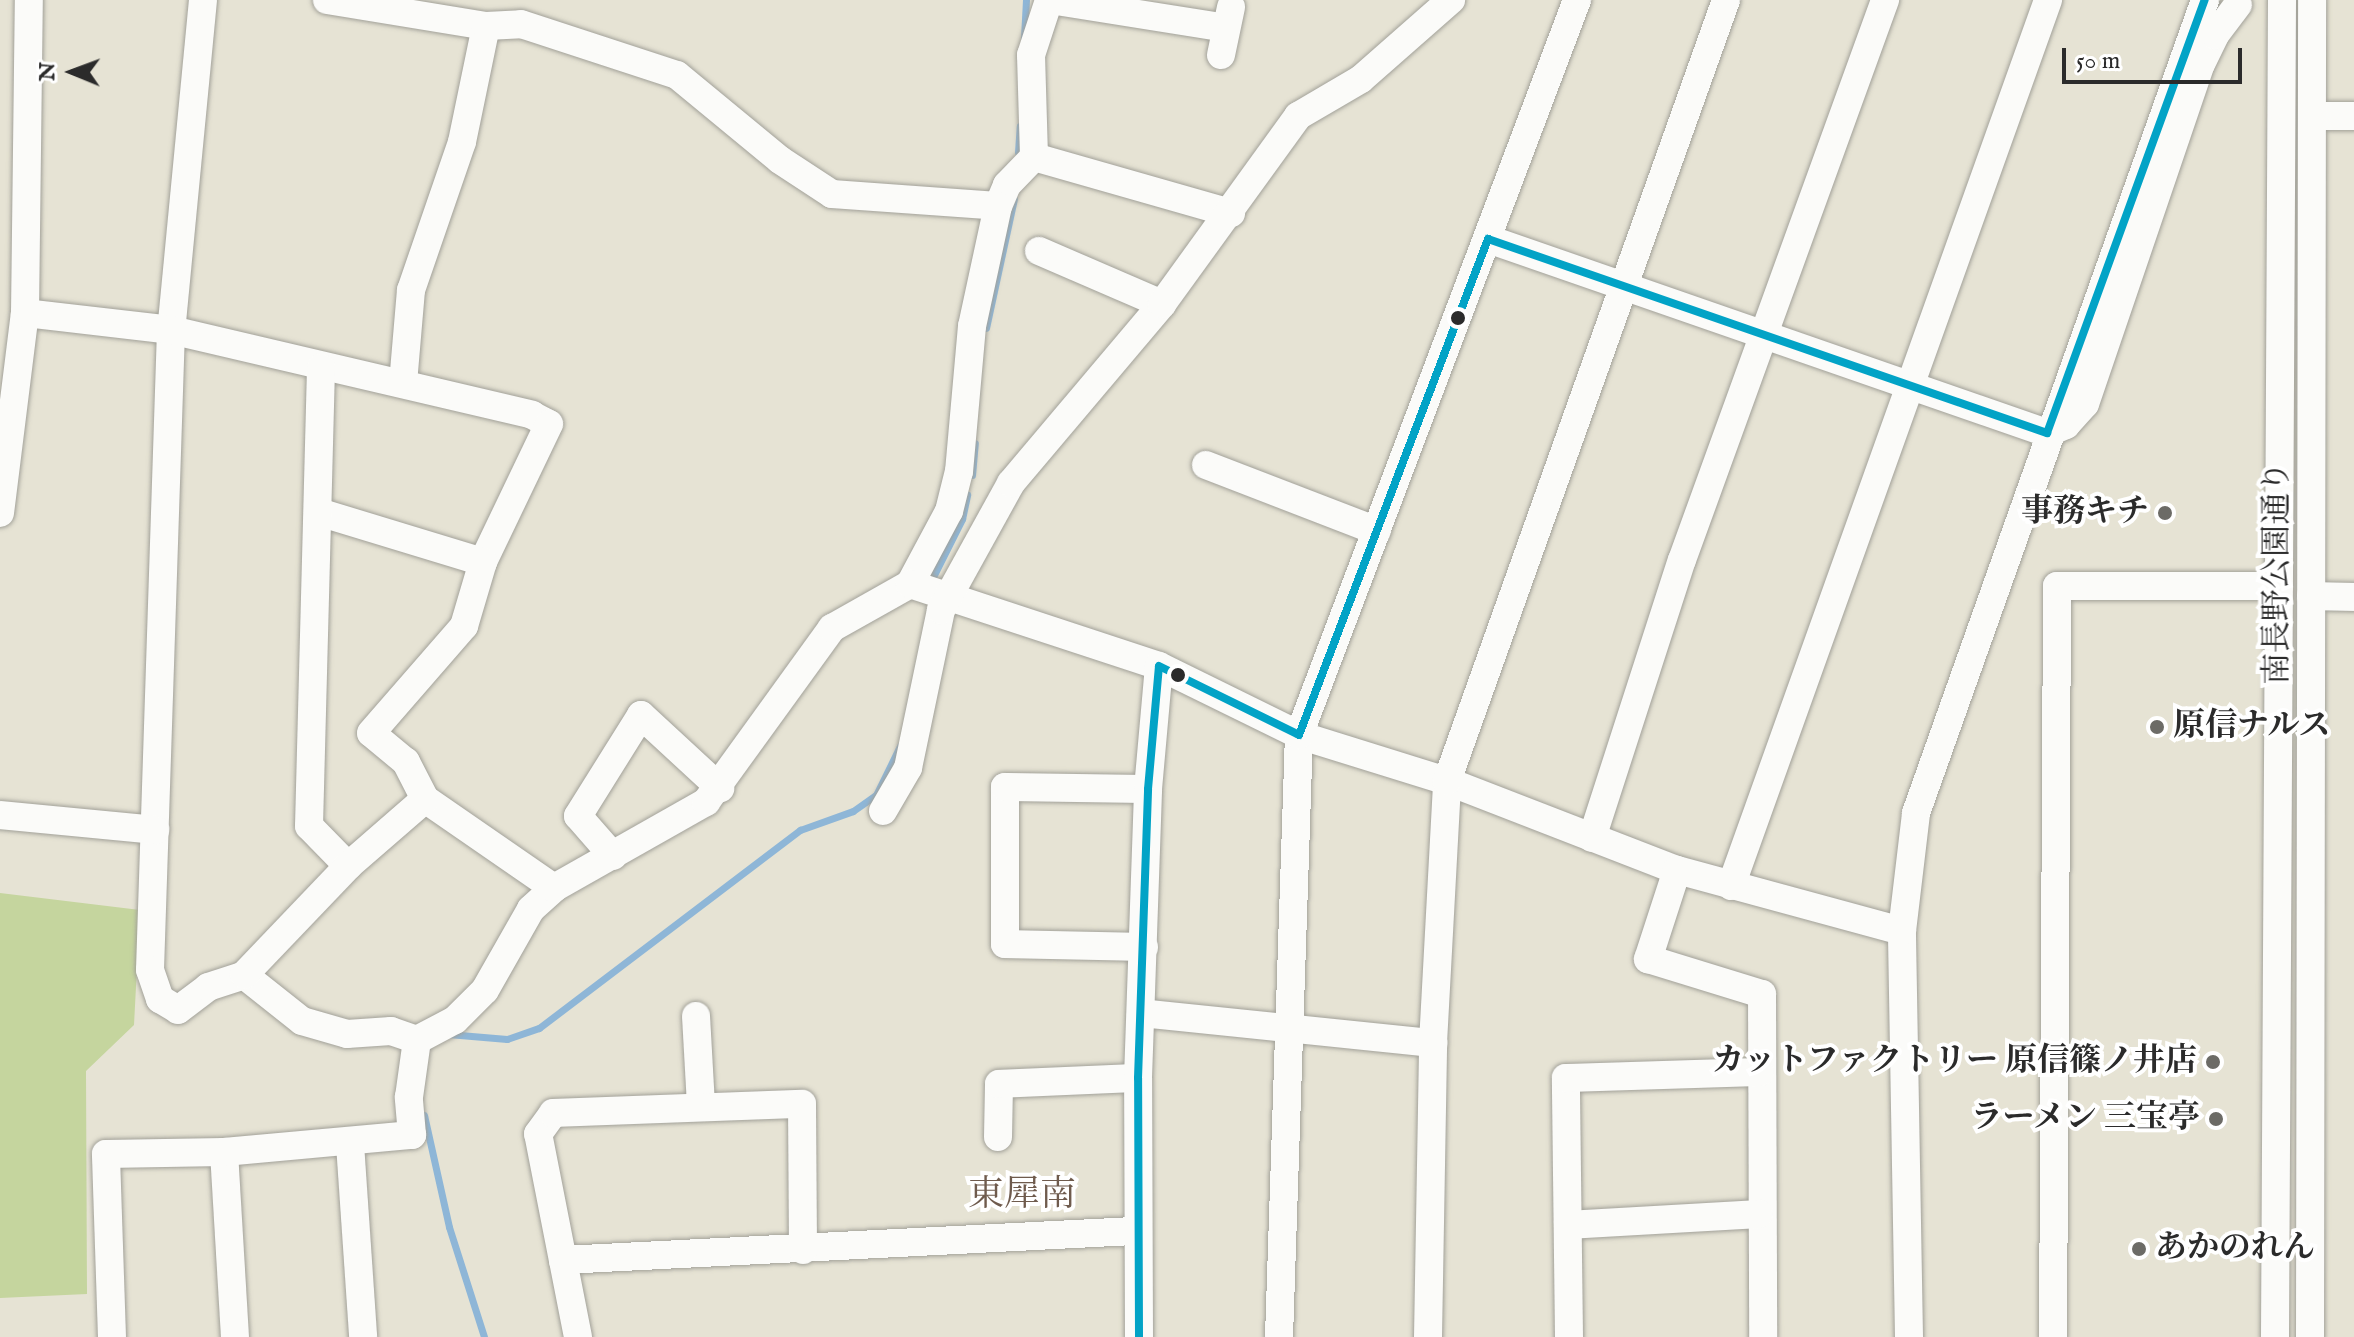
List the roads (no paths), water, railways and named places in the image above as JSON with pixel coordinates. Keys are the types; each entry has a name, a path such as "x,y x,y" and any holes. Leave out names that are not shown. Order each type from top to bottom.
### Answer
{"street":[{"path":"0,513 7,384 25,313 29,0"},
{"path":"203,0 171,330 150,970 160,999 178,1010 208,987 244,975 348,866 425,799"},
{"path":"327,0 486,26 521,24 677,75 780,160 832,194 998,206"},
{"path":"244,975 302,1021 347,1034 391,1031 417,1040 455,1020 485,990 531,909 554,888 613,856 720,788 832,628 910,584 949,511 959,471 972,326 998,206 1007,185 1034,157 1031,55 1049,0 1174,8 1226,30"},
{"path":"1279,1337 1299,735 1577,0"},
{"path":"1428,1337 1433,1043 1447,781 1726,0"},
{"path":"1592,838 1682,560 1767,334 1885,0"},
{"path":"1731,886 2048,0"},
{"path":"1909,1337 1902,931 1916,813 2047,433 2205,0"},
{"name":"南長野公園通り","path":"2275,1337 2282,0"},
{"name":"南長野公園通り","path":"2310,1337 2312,0"},
{"path":"883,811 908,768 941,610 952,598 1011,483 1162,304 1231,213 1298,116 1361,79 1446,1"},
{"path":"1488,239 2047,433 2066,425 2085,404 2201,64 2238,5"},
{"path":"403,384 411,290 462,142 486,26"},
{"path":"2312,116 2354,116"},
{"path":"1034,157 1231,213"},
{"path":"1039,251 1162,304"},
{"path":"25,313 171,330 321,368 532,415 549,424 483,562 464,626 371,733 406,762 425,799 554,888"},
{"path":"321,368 309,826 348,866"},
{"path":"1206,465 1377,531"},
{"path":"318,512 483,562"},
{"path":"910,584 1159,666 1299,735 1447,781 1677,870 1902,931"},
{"path":"2053,1337 2057,586 2279,586"},
{"path":"2311,596 2354,597"},
{"path":"1139,1337 1134,1231 1138,1078 1148,789 1159,666"},
{"path":"613,856 578,816 641,715 720,788"},
{"path":"1144,947 1005,944 1005,787 1148,789"},
{"path":"0,815 155,830"},
{"path":"1677,870 1648,959 1762,994 1759,1214 1763,1337"},
{"path":"1141,1013 1433,1043"},
{"path":"696,1016 701,1106"},
{"path":"112,1337 106,1154 224,1152 350,1144 412,1135 409,1097 417,1040"},
{"path":"1569,1337 1566,1078 1760,1072"},
{"path":"998,1137 999,1084 1138,1078"},
{"path":"578,1337 538,1134 553,1113 802,1104 803,1250"},
{"path":"350,1144 363,1337"},
{"path":"224,1152 235,1337"},
{"path":"1568,1225 1759,1214"},
{"path":"563,1260 1134,1231"}],"waterway":[{"path":"1024,38 1026,0"},
{"path":"1018,152 1020,126"},
{"path":"986,328 1014,199"},
{"path":"972,475 975,443"},
{"path":"933,577 962,519 967,495"},
{"path":"448,1034 507,1039 539,1028 800,830 853,811 876,795 900,746"},
{"path":"424,1115 449,1227 484,1337"}],"place":[{"name":"事務キチ","path":"2165,513"},
{"name":"原信ナルス","path":"2157,727"},
{"name":"カットファクトリー 原信篠ノ井店","path":"2213,1062"},
{"name":"ラーメン 三宝亭","path":"2216,1119"},
{"name":"あかのれん","path":"2139,1249"}],"district":[{"name":"東犀南","path":"1022,1196"}]}
